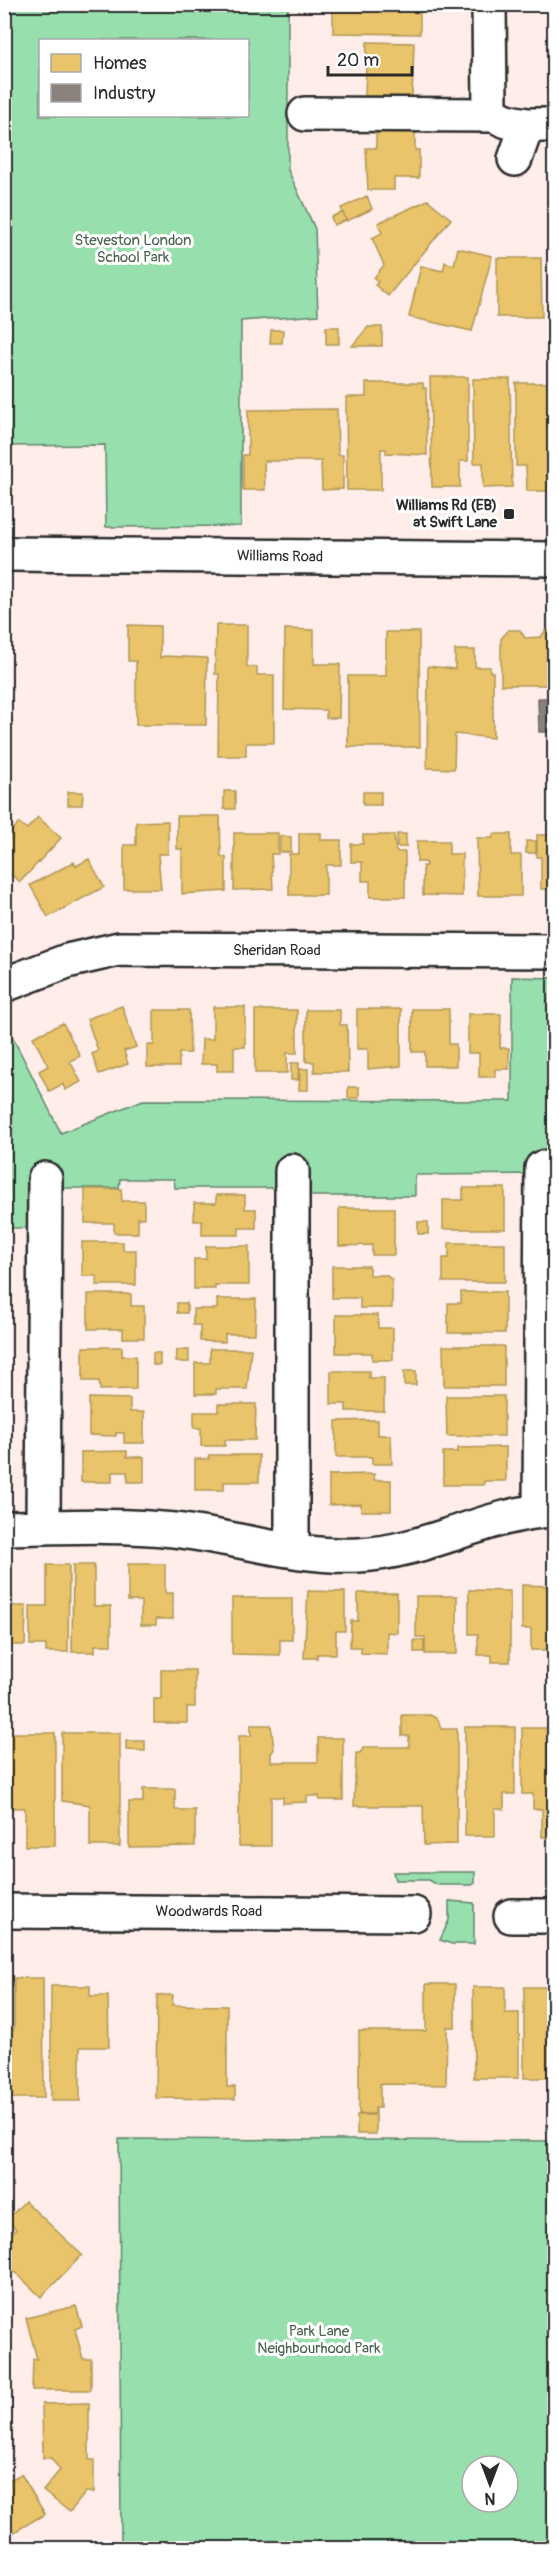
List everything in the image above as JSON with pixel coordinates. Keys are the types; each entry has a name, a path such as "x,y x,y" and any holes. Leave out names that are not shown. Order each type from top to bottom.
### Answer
{"street":[{"path":"489,4 488,102 494,115"},
{"path":"305,114 494,115 541,125 515,159"},
{"name":"Williams Road","path":"4,554 555,559"},
{"name":"Sheridan Road","path":"4,985 84,956 136,948 555,951"},
{"path":"4,1528 168,1529 351,1556 376,1554 416,1546 518,1515 547,1511 542,1168"},
{"path":"292,1171 292,1549"},
{"path":"43,1527 45,1179"},
{"name":"Woodwards Road","path":"4,1911 414,1914"},
{"path":"511,1916 555,1916"}],"green space":[{"name":"Steveston London School Park","path":"4,5 288,5 288,170 315,229 318,315 241,321 241,526 106,527 105,445 5,446"},
{"path":"512,977 554,978 554,1216 551,1174 415,1175 415,1196 308,1196 277,1188 175,1188 174,1179 120,1179 119,1188 59,1188 30,1228 5,1228 4,1020 61,1133 143,1100 512,1101"},
{"path":"393,1872 475,1872 475,1883 472,1885 438,1885 429,1880 395,1880"},
{"path":"449,1901 474,1903 474,1944 452,1944 440,1940 449,1920"},
{"name":"Park Lane Neighbourhood Park","path":"119,2139 554,2141 554,2548 121,2548"}],"building: Homes":[{"path":"333,4 420,4 420,34 333,33"},
{"path":"550,14 554,14 554,65 551,65"},
{"path":"367,42 414,43 412,97 365,96"},
{"path":"376,131 415,131 415,150 419,150 419,178 394,178 394,190 368,190 366,148 376,148"},
{"path":"367,196 372,209 347,221 341,208"},
{"path":"428,200 451,219 388,296 375,285 378,282 374,278 384,265 372,238 382,233 378,223"},
{"path":"343,212 346,220 334,225 331,217"},
{"path":"458,248 492,256 472,331 409,317 421,266 443,271 445,262 454,265"},
{"path":"497,258 541,258 542,317 497,317"},
{"path":"550,262 554,262 554,322 551,322"},
{"path":"326,327 339,327 339,344 326,344"},
{"path":"368,327 382,327 382,346 352,346"},
{"path":"271,330 283,330 282,343 270,343"},
{"path":"430,377 468,377 468,461 460,461 460,487 432,487"},
{"path":"473,379 510,379 512,487 483,488 483,463 474,463"},
{"path":"366,383 423,383 423,388 426,388 427,455 386,453 386,449 381,449 381,490 347,490 346,397 366,397"},
{"path":"516,383 553,383 554,491 527,491 526,466 516,466"},
{"path":"337,409 338,455 343,455 343,489 322,490 321,461 264,461 265,490 243,490 243,455 248,455 248,410"},
{"path":"128,625 160,626 160,658 164,656 207,658 206,725 136,725 136,661 128,661"},
{"path":"216,625 247,625 247,667 257,667 257,675 274,675 274,743 246,743 246,756 218,756 219,674 215,674"},
{"path":"285,629 314,630 314,664 340,664 339,718 326,718 326,710 284,709"},
{"path":"508,630 520,630 525,638 541,637 545,631 554,631 554,685 501,685 501,639"},
{"path":"386,632 419,632 420,747 348,747 348,676 386,676"},
{"path":"4,635 7,635 7,753 4,753"},
{"path":"455,650 475,650 475,667 490,667 490,672 493,672 493,738 455,734 454,769 427,768 428,666 455,669"},
{"path":"224,791 235,791 235,809 224,809"},
{"path":"68,792 83,792 82,805 68,805"},
{"path":"363,792 381,792 381,805 363,805"},
{"path":"177,816 220,816 221,857 226,857 226,891 182,894 182,849 177,849"},
{"path":"38,817 61,838 20,882 4,868 4,839 19,823 27,829"},
{"path":"168,821 168,854 158,854 161,889 124,889 124,845 136,845 136,822"},
{"path":"234,833 278,833 278,854 271,854 273,889 234,890"},
{"path":"299,833 321,833 321,840 341,840 341,865 326,865 326,895 289,895 289,854 299,854"},
{"path":"397,834 406,834 406,847 397,847"},
{"path":"493,834 511,834 511,855 521,855 521,896 478,896 477,838 493,838"},
{"path":"363,835 394,835 396,852 405,852 405,897 370,897 370,881 362,881 362,862 351,862 351,844 363,844"},
{"path":"537,835 554,835 554,889 541,889 541,857 537,857"},
{"path":"280,836 291,837 291,852 280,852"},
{"path":"417,841 449,841 449,854 462,854 462,896 423,895 423,866 426,866 426,862 417,862"},
{"path":"526,841 536,841 536,853 526,853"},
{"path":"89,859 104,887 48,917 30,885 74,862 76,866"},
{"path":"122,1006 136,1047 124,1051 128,1064 99,1074 92,1054 98,1051 87,1019"},
{"path":"213,1007 245,1007 245,1047 234,1047 234,1071 217,1071 217,1064 201,1064 202,1039 213,1039"},
{"path":"357,1009 401,1009 401,1066 368,1069 368,1049 357,1049"},
{"path":"412,1009 449,1009 449,1044 456,1044 456,1066 425,1066 425,1052 412,1052"},
{"path":"154,1010 189,1010 190,1053 179,1053 179,1067 147,1067 147,1045 154,1045"},
{"path":"255,1010 297,1010 297,1053 287,1053 287,1073 255,1073"},
{"path":"306,1010 340,1010 340,1025 347,1025 348,1072 314,1072 314,1062 306,1062"},
{"path":"468,1014 501,1014 500,1048 509,1048 509,1069 495,1069 495,1077 479,1077 479,1053 468,1053"},
{"path":"63,1023 80,1056 70,1061 81,1082 65,1090 63,1084 49,1091 39,1071 48,1066 33,1037"},
{"path":"291,1063 299,1063 298,1080 291,1080"},
{"path":"300,1069 308,1069 308,1090 299,1090"},
{"path":"348,1087 359,1087 359,1098 348,1098"},
{"path":"463,1188 505,1188 505,1229 443,1229 443,1200 463,1200"},
{"path":"85,1189 121,1189 122,1201 144,1201 144,1218 138,1218 138,1233 114,1233 114,1223 85,1223"},
{"path":"216,1195 245,1195 245,1209 256,1209 256,1228 239,1228 239,1235 202,1235 202,1221 194,1221 194,1203 216,1203"},
{"path":"339,1208 394,1208 394,1255 372,1255 372,1245 339,1246"},
{"path":"418,1222 428,1222 428,1234 418,1234"},
{"path":"4,1240 8,1240 8,1275 4,1275"},
{"path":"82,1242 123,1242 123,1250 136,1250 136,1285 97,1285 97,1276 82,1276"},
{"path":"449,1243 505,1243 505,1282 443,1282 443,1258 449,1258"},
{"path":"206,1246 249,1246 249,1285 215,1285 215,1289 194,1289 194,1259 206,1259"},
{"path":"332,1266 369,1266 369,1275 386,1275 392,1280 392,1308 360,1308 360,1298 332,1298"},
{"path":"461,1292 505,1292 505,1333 448,1333 448,1303 461,1303"},
{"path":"88,1294 131,1294 131,1306 144,1306 144,1338 123,1338 123,1329 88,1329"},
{"path":"217,1299 256,1299 255,1334 225,1334 225,1342 200,1341 200,1325 193,1325 193,1309 217,1309"},
{"path":"177,1303 187,1303 187,1313 177,1313"},
{"path":"336,1315 378,1315 378,1328 393,1328 393,1360 372,1360 372,1353 336,1353"},
{"path":"443,1346 504,1346 504,1386 444,1386"},
{"path":"83,1347 122,1347 122,1356 136,1356 136,1389 100,1390 99,1381 83,1381"},
{"path":"210,1349 251,1349 247,1389 216,1389 216,1394 195,1394 195,1363 210,1363"},
{"path":"177,1350 189,1350 189,1362 176,1362"},
{"path":"153,1353 160,1353 160,1365 153,1365"},
{"path":"331,1371 369,1371 369,1378 384,1378 384,1411 346,1411 346,1404 331,1404"},
{"path":"404,1371 416,1371 416,1385 404,1385"},
{"path":"446,1396 504,1396 504,1436 447,1436"},
{"path":"89,1398 130,1399 130,1412 144,1412 144,1443 124,1443 124,1433 116,1433 116,1436 89,1435"},
{"path":"218,1404 256,1404 255,1440 225,1440 225,1446 201,1446 201,1428 194,1428 194,1412 218,1412"},
{"path":"378,1420 378,1435 391,1435 392,1464 372,1464 372,1457 336,1457 336,1421"},
{"path":"506,1447 506,1481 484,1481 484,1485 443,1485 443,1452 458,1452 458,1448"},
{"path":"4,1451 11,1451 11,1480 4,1480"},
{"path":"127,1451 127,1457 144,1457 144,1482 128,1482 127,1472 112,1472 112,1482 81,1482 81,1452"},
{"path":"209,1455 259,1455 259,1482 224,1482 224,1490 195,1490 195,1459 209,1459"},
{"path":"374,1474 374,1480 391,1480 391,1511 361,1511 361,1504 329,1505 329,1475"},
{"path":"128,1564 165,1564 165,1593 173,1593 173,1619 156,1619 156,1625 141,1625 141,1601 128,1601"},
{"path":"4,1565 9,1565 9,1606 26,1606 25,1645 10,1645 10,1652 4,1652"},
{"path":"47,1565 69,1565 68,1652 46,1652 46,1645 30,1645 30,1606 47,1606"},
{"path":"73,1565 94,1565 94,1606 111,1606 111,1645 95,1645 95,1652 72,1652"},
{"path":"522,1585 554,1586 554,1650 531,1650 531,1629 522,1629"},
{"path":"469,1590 510,1591 510,1662 492,1662 492,1655 478,1655 478,1634 469,1634"},
{"path":"308,1591 345,1592 345,1631 336,1631 336,1654 317,1654 317,1658 304,1658"},
{"path":"358,1593 397,1593 397,1633 387,1632 387,1654 361,1653 361,1647 350,1647 351,1621 358,1621"},
{"path":"416,1596 457,1596 457,1654 425,1654 425,1637 416,1637"},
{"path":"232,1598 292,1598 292,1640 280,1640 280,1655 232,1654"},
{"path":"414,1640 424,1640 424,1652 414,1652"},
{"path":"161,1670 195,1670 195,1707 187,1707 187,1723 154,1723 154,1699 161,1699"},
{"path":"402,1715 430,1715 438,1719 441,1729 457,1729 457,1844 424,1845 423,1806 354,1806 356,1753 360,1753 364,1747 409,1747 409,1736 402,1736"},
{"path":"251,1725 271,1725 274,1749 271,1762 318,1762 318,1738 343,1738 343,1800 319,1800 319,1796 307,1796 307,1802 283,1803 283,1797 271,1797 271,1846 239,1846 239,1736 251,1736"},
{"path":"465,1727 515,1727 515,1794 504,1794 504,1809 495,1809 495,1836 465,1836"},
{"path":"522,1728 554,1728 554,1837 542,1837 542,1809 533,1809 533,1794 522,1794"},
{"path":"4,1733 55,1733 55,1846 25,1846 25,1808 4,1808"},
{"path":"62,1733 120,1733 120,1846 90,1846 90,1805 62,1801"},
{"path":"126,1741 145,1741 145,1751 126,1750"},
{"path":"143,1789 175,1789 175,1810 195,1810 195,1846 129,1847 129,1802 143,1802"},
{"path":"14,1978 43,1978 44,2098 4,2098 4,2030 14,2030"},
{"path":"426,1984 455,1984 455,2027 447,2027 446,2085 380,2084 380,2108 375,2108 375,2114 359,2114 359,2031 426,2031"},
{"path":"51,1986 90,1986 90,1996 108,1996 109,2047 80,2047 80,2101 51,2101"},
{"path":"473,1987 505,1987 505,2013 519,2013 519,2078 474,2078"},
{"path":"524,1987 554,1987 554,2078 524,2078"},
{"path":"157,1995 173,1995 172,2005 227,2006 227,2087 235,2087 235,2099 156,2098"},
{"path":"357,2115 376,2115 376,2134 357,2134"},
{"path":"25,2201 82,2255 41,2297 13,2270 8,2275 4,2272 4,2242 16,2229 7,2220"},
{"path":"76,2306 82,2326 75,2329 83,2359 91,2359 91,2390 32,2390 33,2359 37,2359 26,2318"},
{"path":"89,2403 89,2460 94,2460 94,2492 86,2492 70,2512 43,2491 60,2470 51,2458 43,2458 42,2404"},
{"path":"21,2474 45,2514 4,2538 4,2483"}],"building: Industry":[{"path":"538,698 554,698 554,732 539,732"}],"place":[{"name":"Williams Rd (EB) at Swift Lane","path":"509,514"}]}
